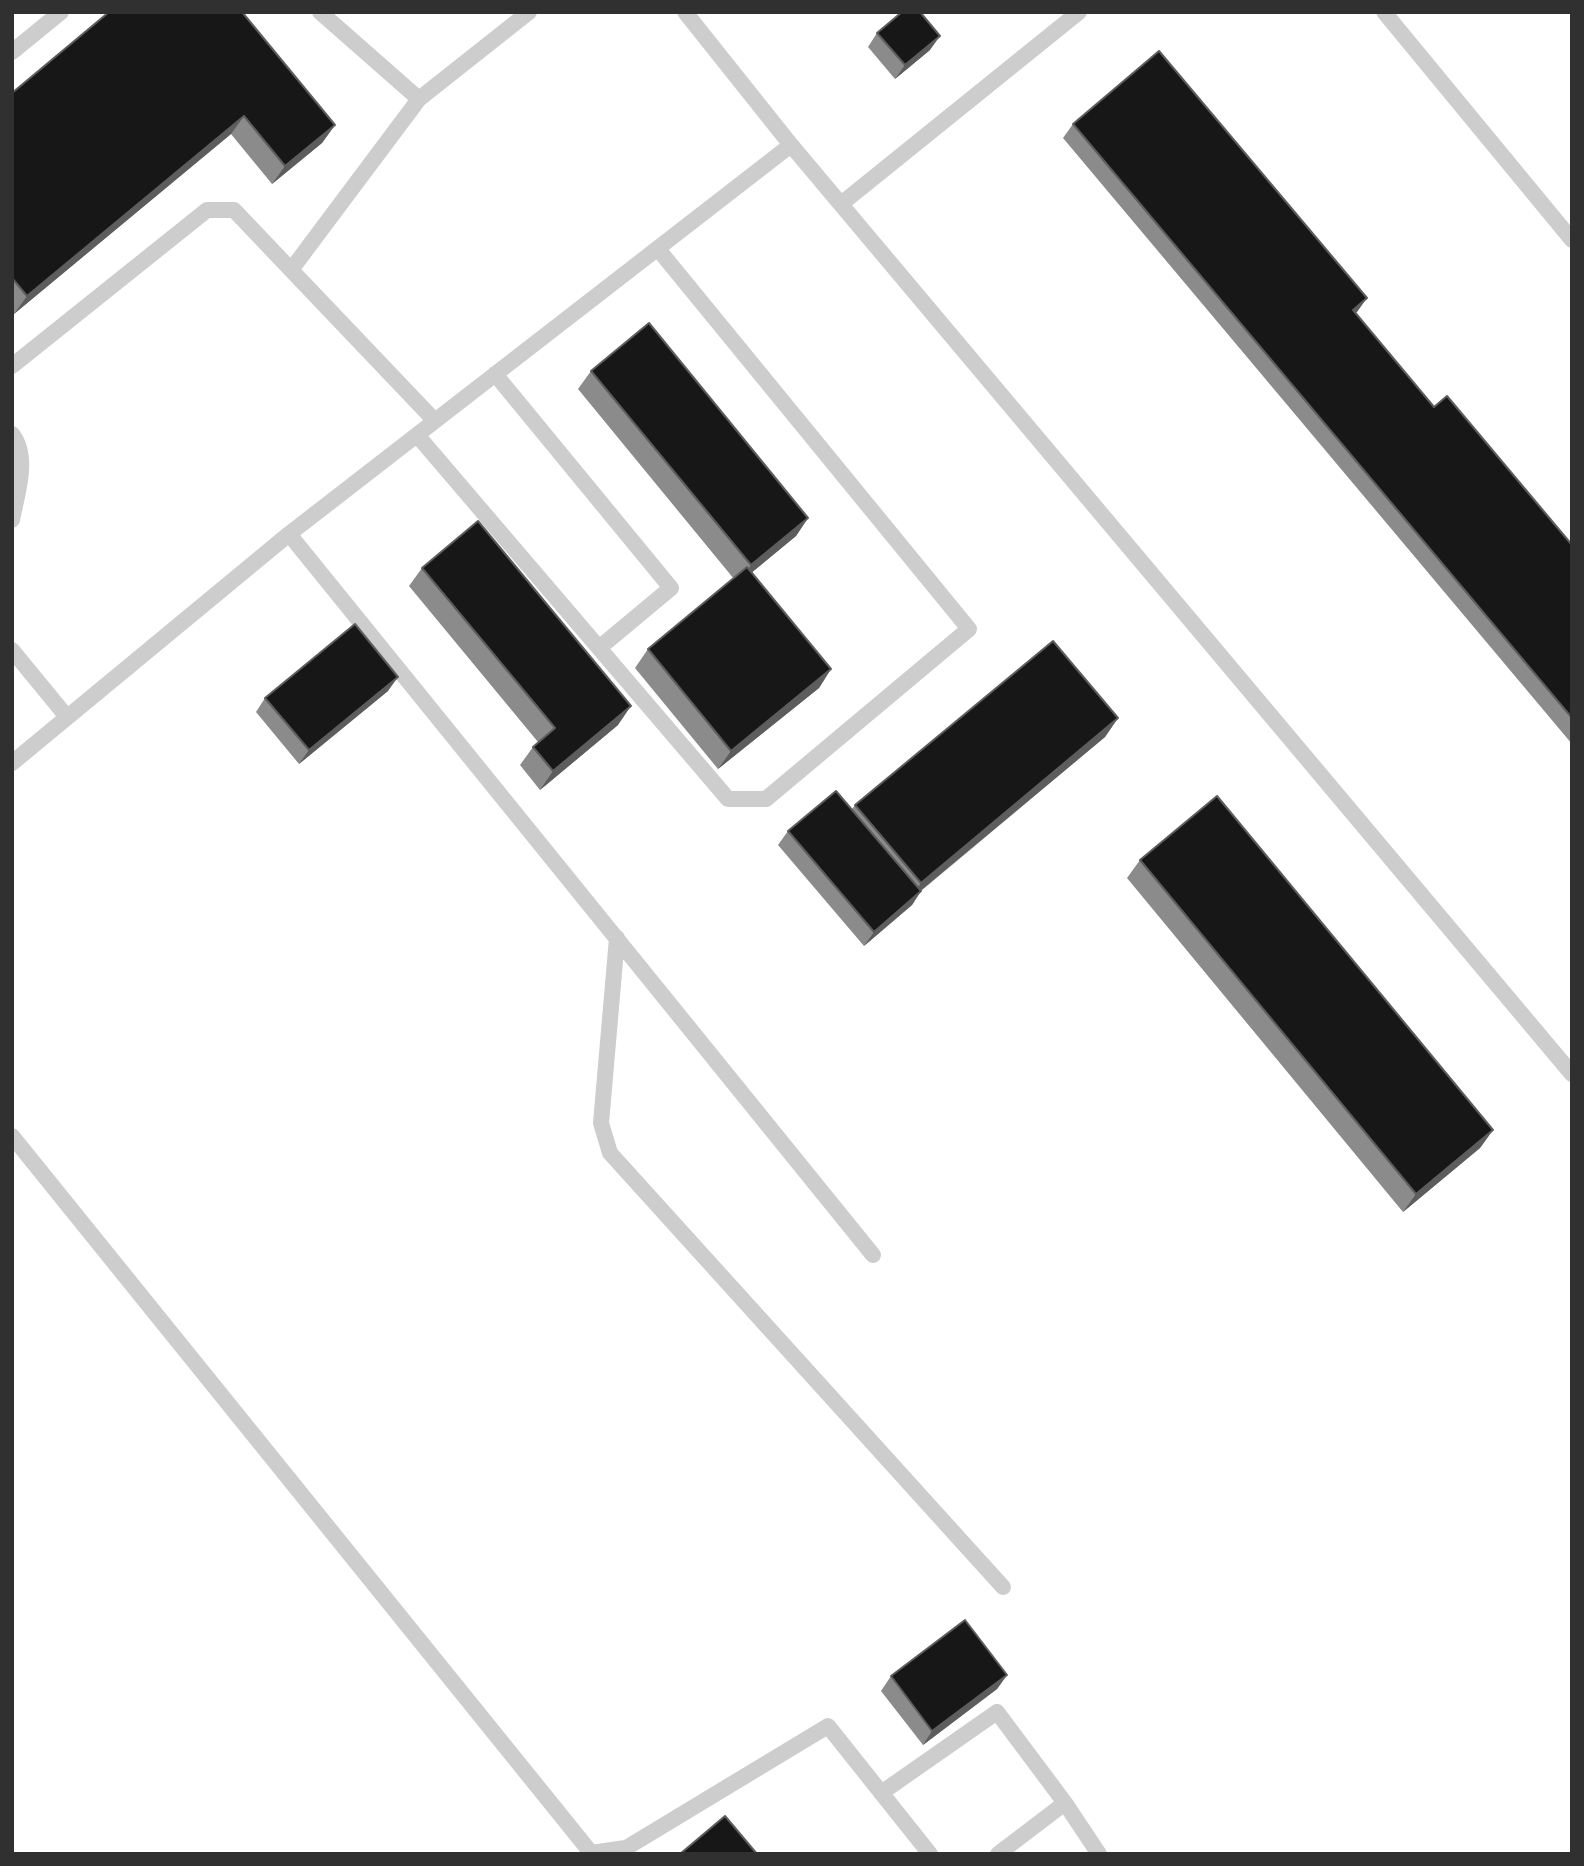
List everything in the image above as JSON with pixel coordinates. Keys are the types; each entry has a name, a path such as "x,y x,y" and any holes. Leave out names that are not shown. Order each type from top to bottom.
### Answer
{"lane":[{"path":"12,52 61,12"},
{"path":"320,12 419,99"},
{"path":"290,270 419,99 528,12"},
{"path":"685,12 791,145 1572,1074"},
{"path":"841,204 1079,12"},
{"path":"1384,12 1572,240"},
{"path":"12,764 289,534 791,145"},
{"path":"12,366 208,210 234,210 435,421"},
{"path":"417,435 728,799 766,799 969,629 657,249"},
{"path":"495,374 671,588 599,648"},
{"path":"12,434 19,442 22,462 12,520"},
{"path":"289,534 873,1255"},
{"path":"12,650 67,717"},
{"path":"617,938 601,1123 610,1153 1003,1587"},
{"path":"12,1136 592,1854 626,1848 828,1726 930,1854"},
{"path":"881,1793 997,1712 1065,1803 1099,1854"},
{"path":"998,1854 1065,1803"}],"building":[{"path":"109,12 242,12 335,125 285,166 244,116 27,296 12,278 12,93"},
{"path":"902,12 920,12 940,36 905,65 877,33"},
{"path":"1159,51 1367,298 1353,310 1434,407 1447,396 1572,545 1572,718 1073,124"},
{"path":"649,323 808,518 751,565 591,371"},
{"path":"478,521 631,706 553,771 533,747 555,728 422,568"},
{"path":"747,567 831,669 731,751 648,649"},
{"path":"355,624 398,677 309,750 265,698"},
{"path":"1053,641 1118,718 921,883 855,805"},
{"path":"836,791 921,891 874,932 788,831"},
{"path":"1217,796 1493,1130 1416,1194 1140,860"},
{"path":"965,1620 1007,1675 932,1731 891,1676"},
{"path":"725,1816 757,1854 680,1854"}]}
